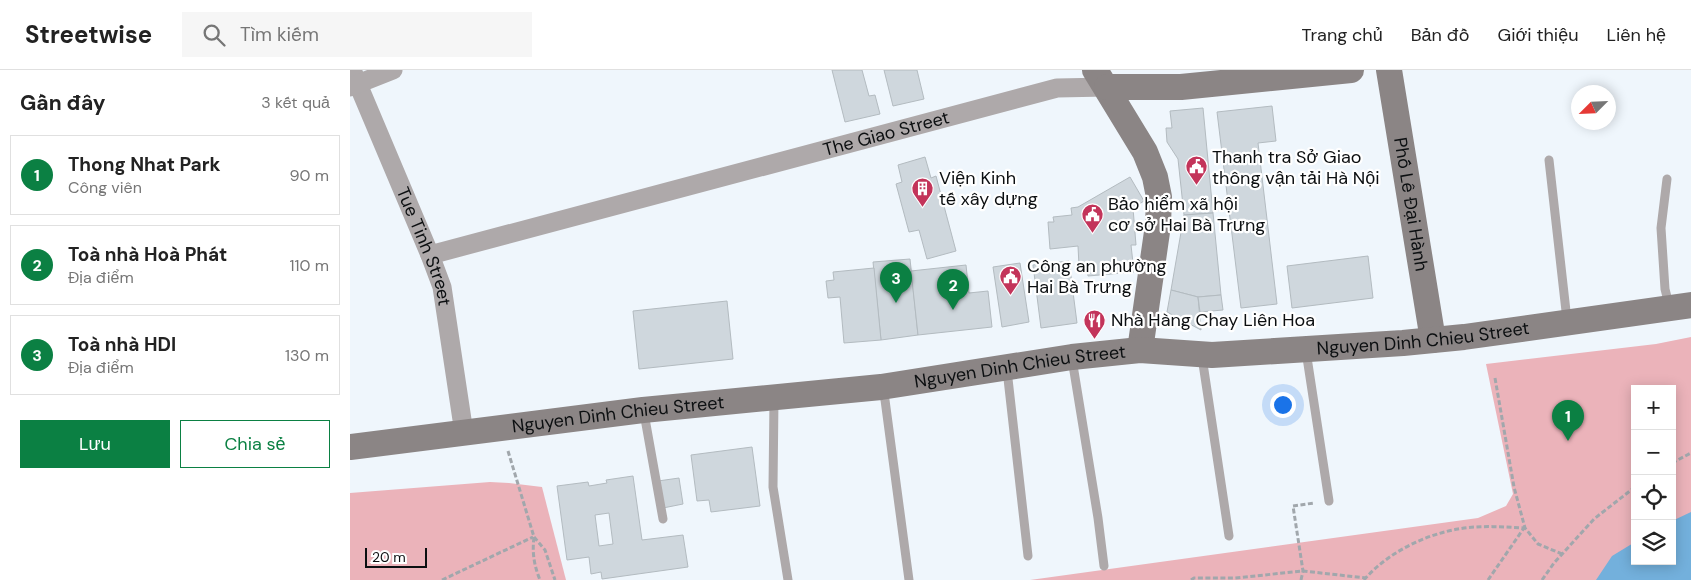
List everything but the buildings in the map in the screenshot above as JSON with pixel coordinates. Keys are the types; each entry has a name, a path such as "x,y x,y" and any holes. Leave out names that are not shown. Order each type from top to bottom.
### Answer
{"street":[{"path":"353,80 393,70"},
{"name":"The Giao Street","path":"430,254 1101,78 1181,87 1352,70"},
{"name":"Phố Lê Đại Hành","path":"1389,70 1433,340"},
{"path":"1101,78 1145,152 1155,177 1159,197 1158,225 1140,350"},
{"name":"Tue Tinh Street","path":"353,80 430,254 442,287 464,433"},
{"name":"Nguyen Dinh Chieu Street","path":"350,447 514,428 643,410 881,387 1072,357 1140,350 1202,354 1305,350 1433,340 1680,306"}],"lane":[{"path":"1549,160 1567,323"},
{"path":"1667,179 1661,228 1665,290 1680,306"},
{"path":"1305,350 1329,501"},
{"path":"1202,354 1229,536"},
{"path":"1072,357 1104,566"},
{"path":"1006,367 1028,556"},
{"path":"881,387 885,400 909,580"},
{"path":"774,398 773,487 788,580"},
{"path":"643,410 663,519"}],"path":[{"path":"1495,378 1514,486 1525,528 1538,544 1562,554"},
{"path":"514,428 506,443 534,537 545,550 555,580"},
{"path":"1676,462 1691,453"},
{"path":"1542,580 1562,554 1594,519 1631,490"},
{"path":"1301,580 1303,571 1292,506 1329,501"},
{"path":"1191,580 1194,578 1235,579 1303,571 1365,579 1373,570 1396,553 1427,537 1460,528 1525,528"},
{"path":"1488,580 1525,528"},
{"path":"442,580 534,537"},
{"path":"534,537 532,550 534,564 540,580"}],"shaded area":[{"path":"1691,337 1691,580 1030,580 1478,518 1506,506 1513,494 1486,364 1656,344"},
{"path":"490,482 542,487 566,580 350,580 350,493"}],"water":[{"path":"1691,512 1691,580 1596,580 1612,556 1631,544 1631,565 1676,565 1676,519"}],"place":[{"name":"Thanh tra Sở Giao thông vận tải Hà Nội","path":"1196,186"},
{"name":"Viện Kinh tế xây dựng","path":"923,207"},
{"name":"Bảo hiểm xã hội cơ sở Hai Bà Trưng","path":"1092,233"},
{"name":"Công an phường Hai Bà Trưng","path":"1011,295"},
{"name":"Toà nhà HDI","path":"896,303"},
{"name":"Toà nhà Hoà Phát","path":"953,310"},
{"name":"Nhà Hàng Chay Liên Hoa","path":"1095,339"},
{"name":"Thong Nhat Park","path":"1568,441"}]}
